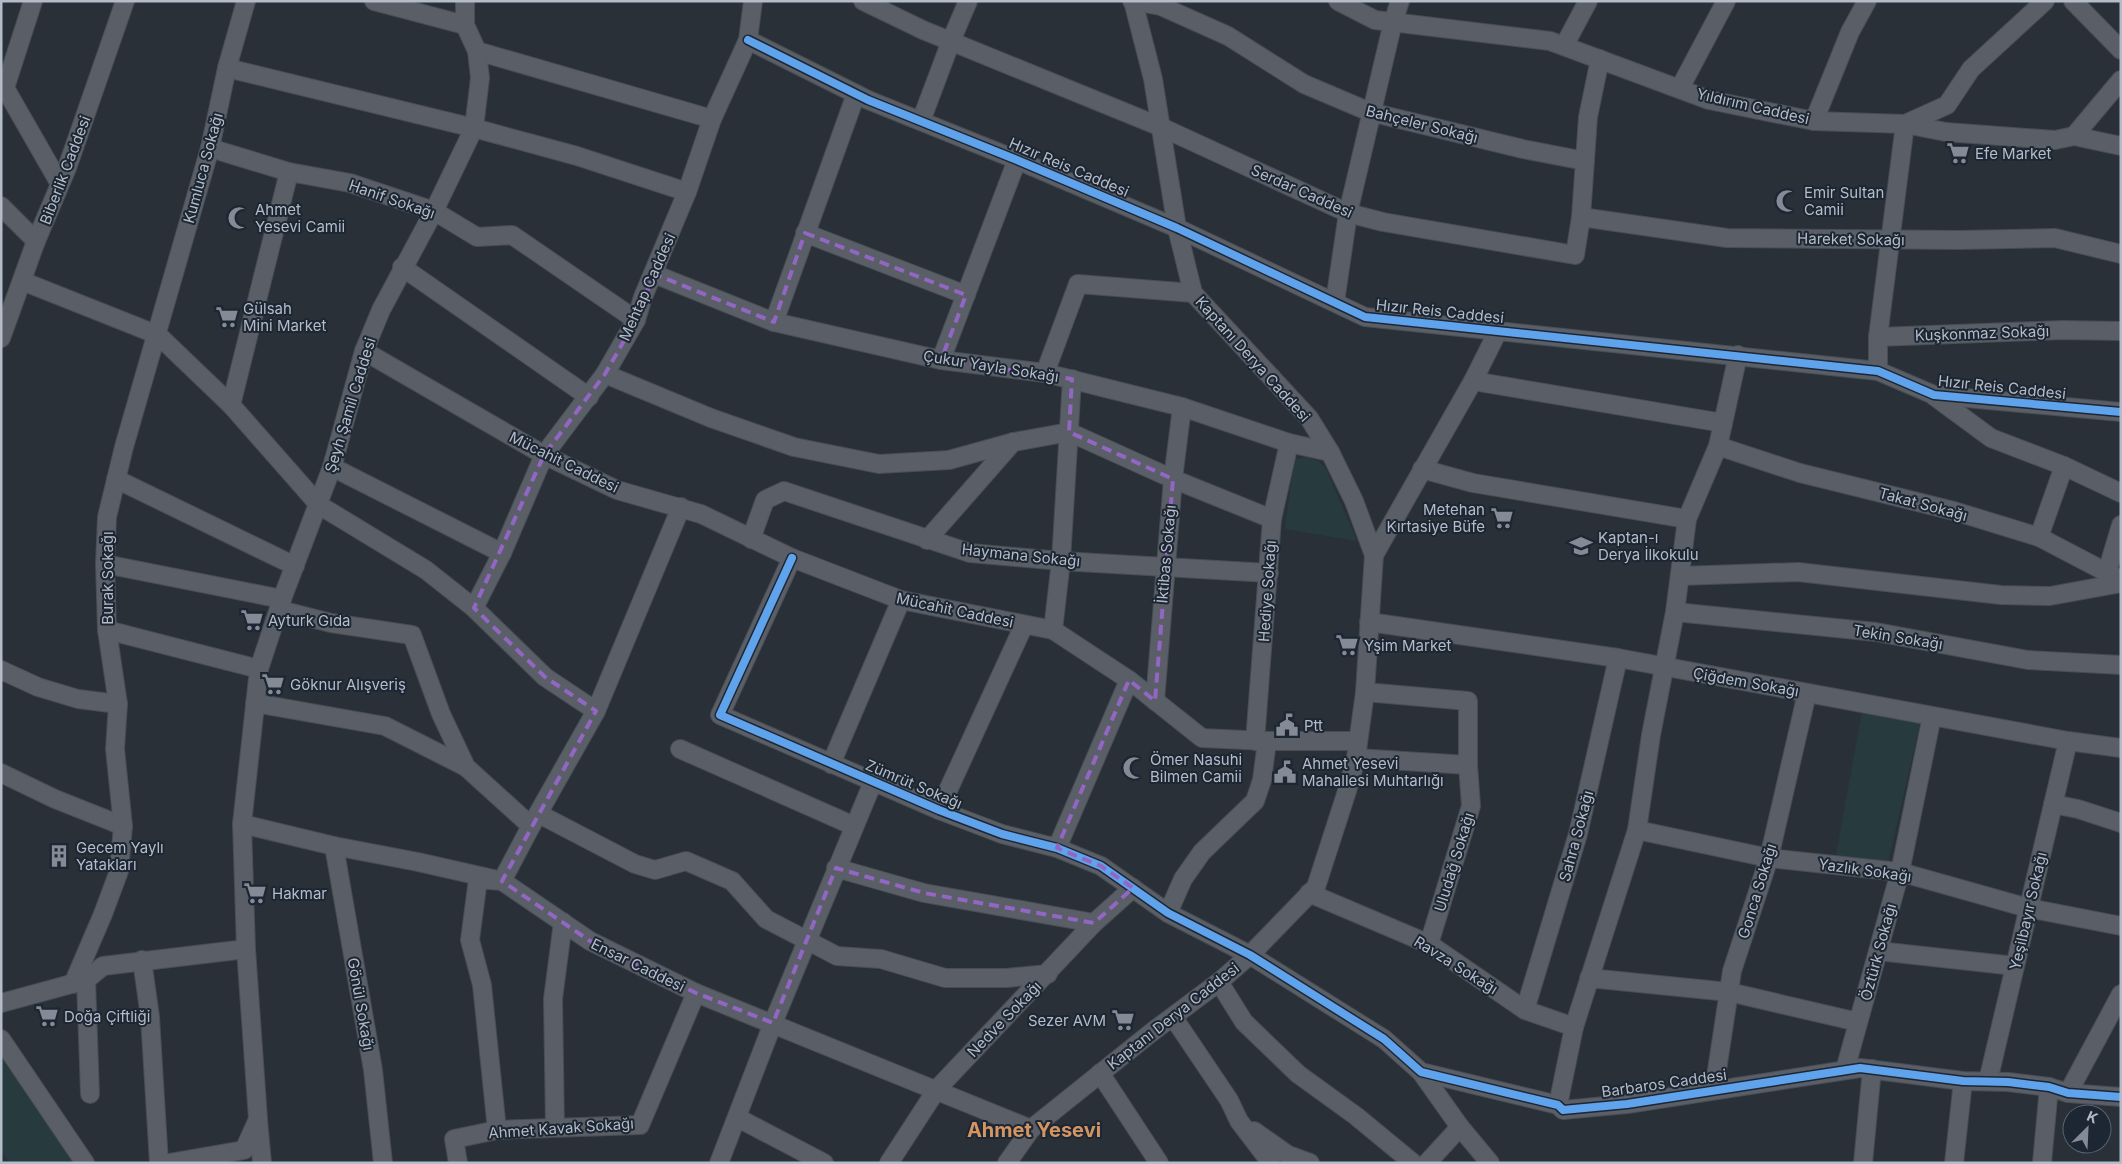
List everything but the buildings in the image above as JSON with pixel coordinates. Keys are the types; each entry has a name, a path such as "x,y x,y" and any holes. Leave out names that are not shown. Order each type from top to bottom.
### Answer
{"street":[{"path":"33,1 3,85 60,184"},
{"name":"Biberlik Caddesi","path":"1,338 36,241 60,184 99,79 125,1"},
{"name":"Kumluca Sokağı","path":"158,335 210,148 227,68 246,1"},
{"path":"374,1 465,25"},
{"name":"Şeyh Şamil Caddesi","path":"258,1119 246,949 242,824 259,669 281,604 332,468 364,351 402,267 434,211 474,128 480,78 477,51 465,25 465,1"},
{"name":"Mehtap Caddesi","path":"474,608 502,553 544,455 605,374 636,320 643,298 687,192 712,119 748,40 753,1"},
{"name":"Serdar Caddesi","path":"863,1 923,30 1161,127 1348,213 1383,222 1575,255 1581,217 1588,117 1600,59"},
{"path":"921,121 950,41 968,1"},
{"name":"Bahçeler Sokağı","path":"1133,1 1161,6 1228,36 1304,84 1370,112 1523,149 1585,161"},
{"name":"Kaptanı Derya Caddesi","path":"1007,1163 1031,1129 1100,1073 1219,982 1250,954 1316,887 1356,758 1365,692 1374,555 1354,501 1330,452 1309,418 1193,293 1177,228 1153,79 1133,1"},
{"name":"Yıldırım Caddesi","path":"1338,1 1375,20 1550,41 1709,100 1814,121 1905,124 1946,132 2055,140 2074,136 2121,146"},
{"path":"1335,302 1348,213 1370,112 1400,1"},
{"path":"1564,46 1588,1"},
{"path":"1680,88 1726,1"},
{"path":"1814,121 1850,32 1867,1"},
{"path":"1878,371 1878,337 1905,124 1947,105 1971,69 2045,1"},
{"path":"2073,1 2121,50"},
{"name":"Hızır Reis Caddesi","path":"748,40 856,94 1177,228 1365,317 1878,371 1934,395 2120,410"},
{"path":"477,51 712,119"},
{"path":"227,68 474,128 577,156 687,192"},
{"path":"2074,136 2121,80"},
{"path":"774,322 856,94"},
{"name":"Hanif Sokağı","path":"210,148 289,172 350,184 434,211 477,237 512,235 636,320"},
{"path":"941,360 1017,160"},
{"path":"231,405 289,172"},
{"path":"1,206 36,241"},
{"name":"Hareket Sokağı","path":"1581,217 1727,238 1890,240 2055,238 2121,254"},
{"path":"805,233 966,295"},
{"path":"402,267 589,397"},
{"name":"Çukur Yayla Sokağı","path":"654,274 774,322 941,360 1046,373 1072,379 1182,407 1289,443 1330,452"},
{"path":"22,281 158,335 231,405 319,505 426,570 474,608 545,677 596,711"},
{"path":"1046,373 1078,284 1193,293"},
{"name":"Kuşkonmaz Sokağı","path":"1878,337 2062,330 2121,331"},
{"path":"1374,555 1473,381 1498,331"},
{"name":"Burak Sokağı","path":"79,982 119,871 123,826 115,749 118,704 107,630 104,564 107,517 116,479 158,335"},
{"name":"Mücahit Caddesi","path":"364,351 544,455 617,490 701,514 792,558 901,600 1054,630 1129,680 1202,738 1261,741 1357,740"},
{"path":"1558,1104 1574,1028 1636,830 1651,735 1675,612 1687,519 1718,446 1738,356"},
{"path":"605,374 710,418 794,447 879,464 949,460 1014,442 1069,432 1172,479 1272,519"},
{"path":"1054,630 1061,561 1072,379"},
{"path":"1473,381 1723,423"},
{"path":"1934,395 1991,438 2064,466 2121,493"},
{"name":"İktibas Sokağı","path":"1154,701 1172,479 1182,407"},
{"path":"927,540 1014,442"},
{"name":"Hediye Sokağı","path":"1168,913 1183,879 1202,852 1255,801 1262,780 1261,741 1272,519 1289,443"},
{"name":"Takat Sokağı","path":"1718,446 1800,473 1954,511 2039,537 2116,578"},
{"path":"2039,537 2064,466"},
{"path":"332,468 502,553"},
{"path":"1422,469 1473,483 1687,519"},
{"path":"116,479 295,566"},
{"name":"Haymana Sokağı","path":"751,539 766,500 784,491 970,553 1061,561 1268,573"},
{"path":"497,1130 482,985 470,940 478,880 502,881 596,711 681,508"},
{"path":"1680,576 1798,572 2000,595 2050,596 2116,578 2121,525"},
{"name":"Zümrüt Sokağı","path":"792,558 720,715 939,810 1002,834 1057,848 1101,866 1168,913 1250,954"},
{"path":"104,564 281,604 331,623 412,635 441,714 466,767"},
{"path":"831,764 901,600"},
{"name":"Tekin Sokağı","path":"1675,612 1876,632 2028,660 2121,664"},
{"name":"Çiğdem Sokağı","path":"1369,622 1618,658 2068,741 2121,748"},
{"path":"939,810 1024,624"},
{"path":"107,630 259,669"},
{"name":"Sahra Sokağı","path":"1525,1010 1578,834 1618,658"},
{"path":"1,670 38,687 78,699 118,704"},
{"path":"1057,848 1129,680"},
{"name":"Uludağ Sokağı","path":"1365,692 1468,700 1468,765 1471,806 1428,944"},
{"name":"Gonca Sokağı","path":"1714,1090 1732,971 1769,858 1807,692"},
{"path":"255,703 385,726 466,767 535,820 635,864 655,870 686,861 732,881 766,919 837,956 882,959 945,978 1006,978 1048,974"},
{"name":"Öztürk Sokağı","path":"1845,1070 1900,872 1932,716"},
{"name":"Yeşilbayır Sokağı","path":"1988,1081 2068,741"},
{"path":"680,749 854,826"},
{"path":"1356,758 1468,765"},
{"path":"1,773 69,805 123,826"},
{"path":"720,1163 773,1023 873,782"},
{"path":"2053,804 2078,809 2121,823"},
{"name":"Ensar Caddesi","path":"242,824 334,846 502,881 590,941 696,993 937,1089 1031,1129"},
{"name":"Yazlık Sokağı","path":"1636,830 1769,858 1900,872 2028,908 2121,926"},
{"name":"Gönül Sokağı","path":"334,846 373,1070 383,1163"},
{"path":"836,868 924,893 1094,923"},
{"name":"Nedve Sokağı","path":"889,1163 937,1089 1048,974 1094,923 1133,888"},
{"name":"Ravza Sokağı","path":"1309,893 1428,944 1525,1010 1574,1028"},
{"path":"555,1127 553,999 563,922"},
{"path":"1,1003 79,982 103,966 246,949"},
{"path":"1878,951 2015,966"},
{"name":"Barbaros Caddesi","path":"1250,954 1384,1039 1421,1072 1558,1104 1562,1110 1627,1104 1860,1068 1964,1082 1988,1081 2049,1087 2068,1093 2121,1097"},
{"path":"142,960 150,1017 159,1163"},
{"path":"1589,978 1729,992 1858,1022"},
{"path":"79,982 90,1094"},
{"path":"1219,982 1244,1022 1298,1074 1356,1116 1413,1163"},
{"name":"Ahmet Kavak Sokağı","path":"458,1163 454,1139 497,1130 640,1125 696,993"},
{"path":"2068,1093 2121,994"},
{"path":"1173,1017 1229,1100 1239,1121 1271,1163"},
{"path":"1,1040 85,1163"},
{"path":"1863,1163 1872,1070"},
{"path":"1421,1072 1460,1127 1490,1163"},
{"path":"1100,1073 1159,1163"},
{"path":"1954,1163 1964,1082"},
{"path":"2042,1163 2049,1087"},
{"path":"738,1118 824,1163"},
{"path":"169,1163 244,1150 258,1119"},
{"path":"258,1119 262,1163"},
{"path":"1239,1121 1288,1155 1310,1163"},
{"path":"1428,1163 1460,1127"}],"highlighted area":[{"path":"805,233 966,295 941,360 1072,379 1069,432 1173,479 1155,701 1129,680 1057,848 1101,866 1133,888 1094,923 924,893 836,868 773,1023 696,993 590,941 502,881 596,711 545,677 474,608 544,455 605,374 636,320 654,274 774,322"}],"green space":[{"path":"1306,457 1318,461 1326,469 1357,541 1285,529 1294,460"},
{"path":"1862,712 1920,723 1888,863 1879,865 1836,855"},
{"path":"1,1055 76,1163 9,1163 1,1150"}],"cycle path":[{"path":"748,40 868,100 1017,160 1177,228 1365,317 1878,371 1934,395 2121,412"},
{"path":"792,558 720,715 939,810 1002,834 1057,848 1101,866 1168,913 1250,955 1384,1039 1421,1072 1558,1105 1563,1110 1627,1104 1860,1068 1963,1081 2008,1082 2049,1087 2068,1093 2121,1097"}],"place":[{"name":"Efe Market","path":"1958,153"},
{"name":"Emir Sultan Camii","path":"1787,201"},
{"name":"Ahmet Yesevi Camii","path":"239,218"},
{"name":"Gülsah Mini Market","path":"227,317"},
{"name":"Metehan Kırtasiye Büfe","path":"1502,518"},
{"name":"Kaptan-ı Derya İlkokulu","path":"1581,546"},
{"name":"Ayturk Gıda","path":"252,620"},
{"name":"Yşim Market","path":"1347,645"},
{"name":"Göknur Alışveriş","path":"273,684"},
{"name":"Ptt","path":"1287,725"},
{"name":"Ömer Nasuhi Bilmen Camii","path":"1134,768"},
{"name":"Ahmet Yesevi Mahallesi Muhtarlığı","path":"1285,772"},
{"name":"Gecem Yaylı Yatakları","path":"59,856"},
{"name":"Hakmar","path":"255,893"},
{"name":"Doğa Çiftliği","path":"47,1016"},
{"name":"Sezer AVM","path":"1123,1020"}],"district":[{"name":"Ahmet Yesevi","path":"1034,1130"}]}
